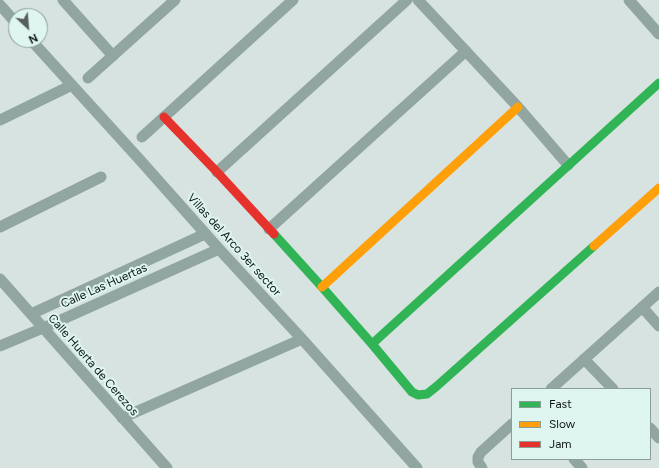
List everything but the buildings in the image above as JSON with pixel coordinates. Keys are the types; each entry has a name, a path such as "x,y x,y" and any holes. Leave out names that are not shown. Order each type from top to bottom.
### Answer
{"street":[{"path":"63,0 113,56"},
{"path":"88,78 175,0"},
{"path":"142,137 293,0"},
{"path":"217,172 407,0"},
{"path":"418,0 518,107 568,165"},
{"path":"629,0 659,34"},
{"path":"0,5 8,18"},
{"name":"Villas del Arco 3er sector","path":"39,48 205,234 302,338 417,468"},
{"path":"269,229 466,51"},
{"path":"372,344 659,83"},
{"path":"0,120 72,85"},
{"path":"322,287 518,107"},
{"path":"164,117 217,172 322,287 412,392 418,395 427,394 659,188"},
{"path":"0,227 101,177"},
{"path":"31,314 205,234"},
{"name":"Calle Las Huertas","path":"0,346 219,249"},
{"name":"Calle Huerta de Cerezos","path":"0,279 167,468"},
{"path":"552,388 659,292"},
{"path":"642,307 659,326"},
{"path":"122,418 302,338"},
{"path":"584,359 612,388"},
{"path":"482,468 478,462 478,457 481,452 511,425"},
{"path":"651,429 659,438"},
{"path":"575,460 582,468"}],"traffic: fast":[{"path":"372,344 659,83"},
{"path":"274,234 372,344 412,392 418,395 427,394 437,386 594,246"}],"traffic: slow":[{"path":"322,287 518,107"},
{"path":"594,246 659,188"}],"traffic: jam":[{"path":"164,117 274,234"}]}
